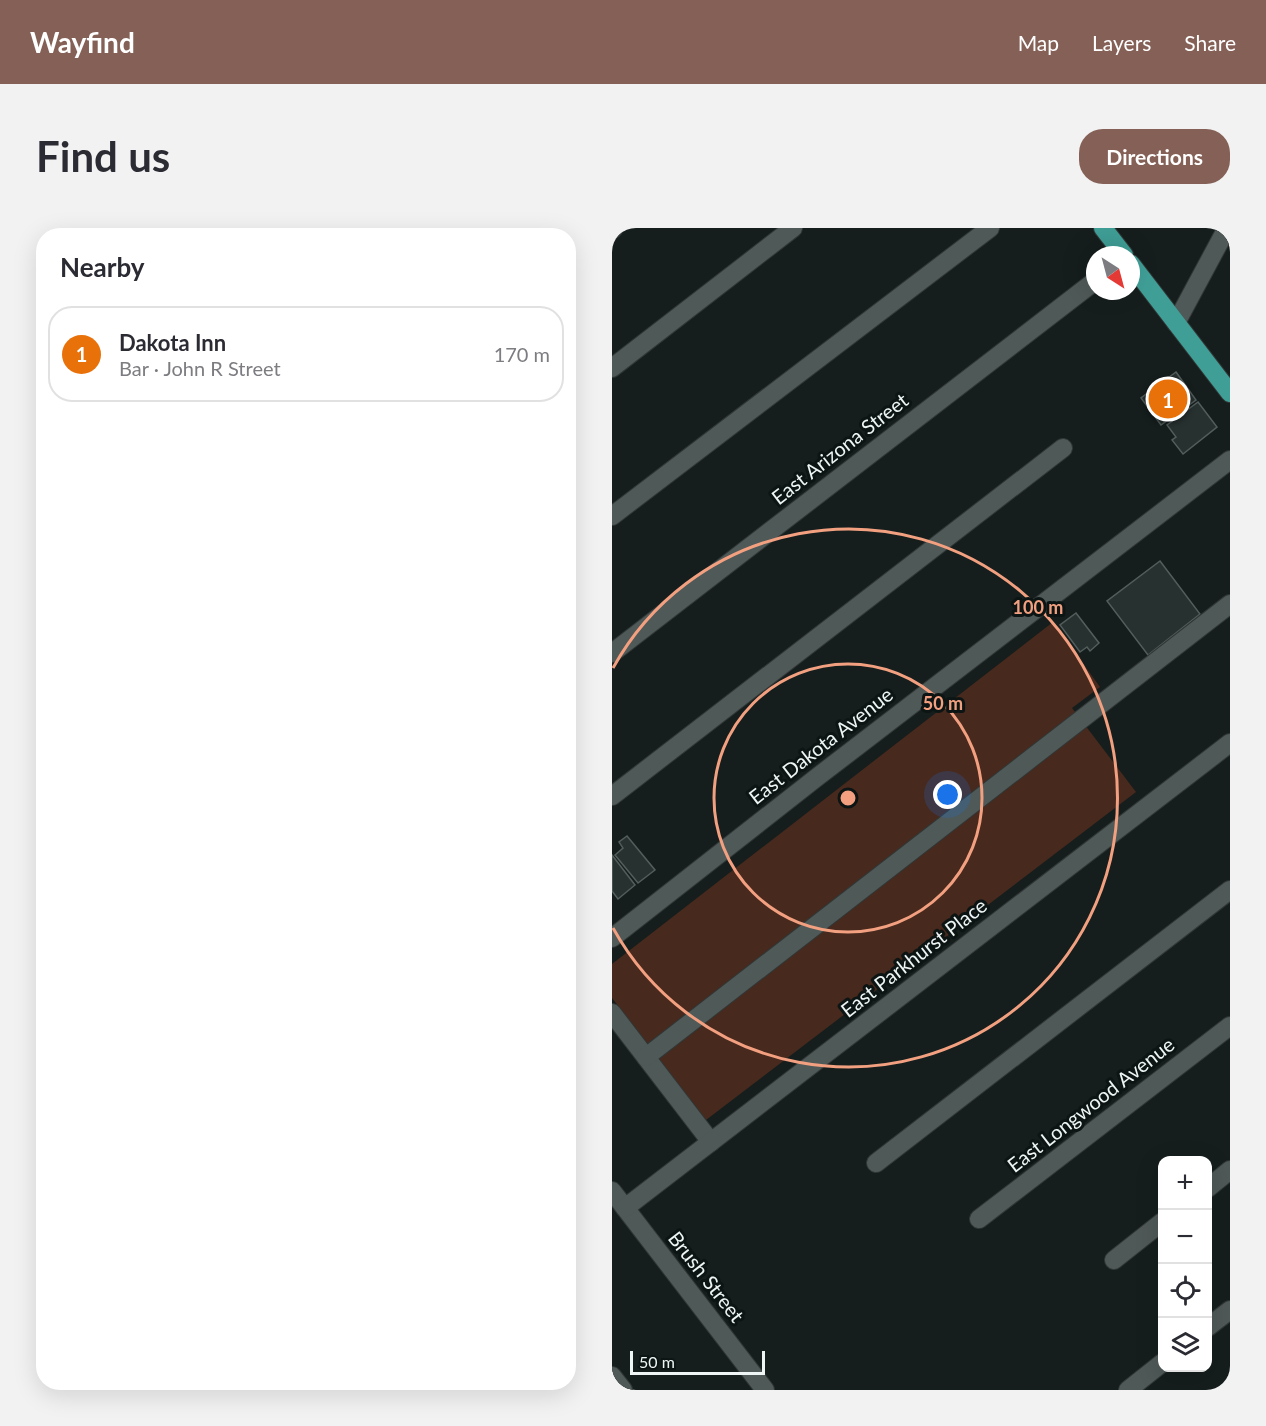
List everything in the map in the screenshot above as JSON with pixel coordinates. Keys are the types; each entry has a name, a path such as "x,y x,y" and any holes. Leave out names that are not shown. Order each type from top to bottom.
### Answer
{"main road":[{"path":"1103,228 1117,246"},
{"path":"1140,276 1230,393"}],"street":[{"path":"612,368 793,228"},
{"path":"612,516 990,228"},
{"path":"1176,323 1227,228"},
{"name":"East Arizona Street","path":"612,653 1086,287"},
{"path":"612,796 1063,448"},
{"name":"East Dakota Avenue","path":"612,938 1230,460"},
{"path":"646,1057 1230,604"},
{"name":"East Parkhurst Place","path":"625,1208 1230,743"},
{"path":"876,1163 1230,890"},
{"path":"612,1013 711,1142"},
{"name":"East Longwood Avenue","path":"979,1220 1230,1026"},
{"path":"1212,1185 1230,1170"},
{"name":"Brush Street","path":"612,1191 765,1390"},
{"path":"1114,1260 1158,1225"},
{"path":"1212,1324 1230,1310"},
{"path":"1128,1390 1158,1366"},
{"path":"612,1376 623,1390"}],"shaded area":[{"path":"1053,622 1100,687 1072,708 1136,792 706,1120 612,998 612,964"}],"building":[{"path":"1176,372 1196,400 1161,425 1141,398"},
{"path":"1198,402 1217,427 1183,454 1172,440 1176,437 1167,425"},
{"path":"1160,561 1200,614 1148,655 1107,601"},
{"path":"1076,613 1099,643 1090,651 1087,647 1080,652 1060,625"},
{"path":"627,836 655,870 638,883 615,855 623,848 619,842"},
{"path":"612,855 635,885 618,899 612,891"}],"place":[{"name":"Dakota Inn","path":"1168,399"}]}
